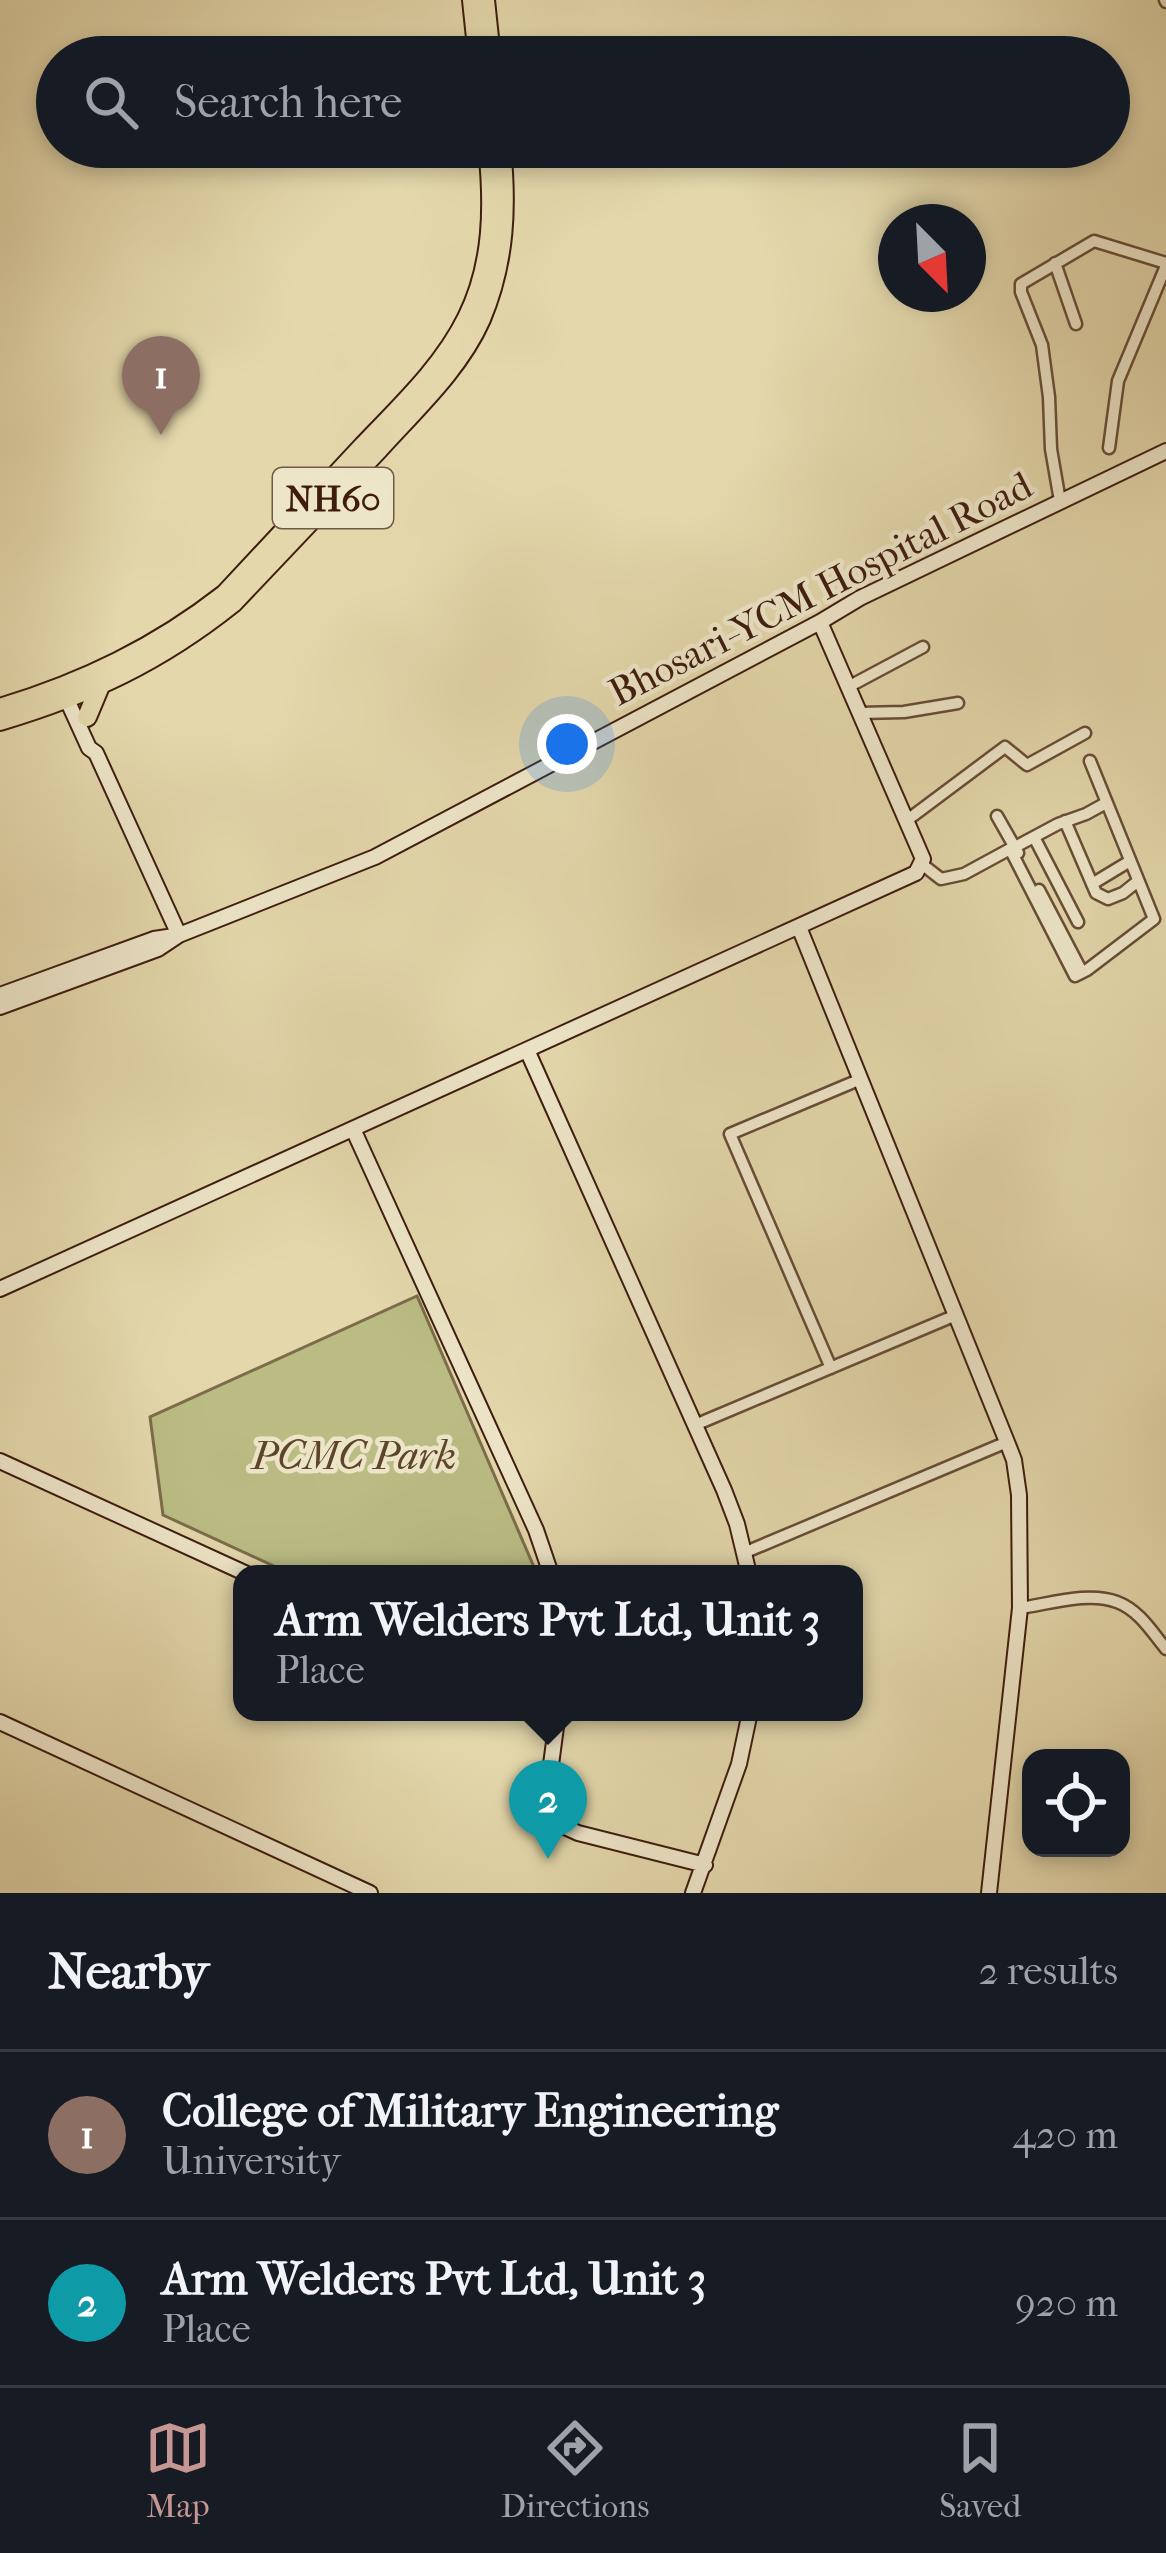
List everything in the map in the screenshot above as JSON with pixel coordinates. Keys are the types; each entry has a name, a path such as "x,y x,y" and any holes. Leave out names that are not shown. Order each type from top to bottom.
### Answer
{"highway":[{"path":"472,0 476,36"},
{"path":"484,0 488,36"},
{"name":"NH60","path":"0,721 66,695 175,632 225,594 422,384 467,318 483,276 490,243 489,168"},
{"name":"NH60","path":"0,708 100,686 182,642 233,603 431,392 479,323 495,280 503,244 502,168"},
{"path":"66,695 82,720 100,686"}],"street":[{"path":"1060,501 1042,345 1021,288 1023,281 1094,241 1166,265 1118,380 1109,448"},
{"path":"1055,263 1076,324"},
{"name":"Bhosari-YCM Hospital Road","path":"179,935 375,857 860,598 1166,451"},
{"path":"0,1289 912,875 923,860 820,622"},
{"path":"848,687 922,647"},
{"path":"66,695 82,720 89,748 96,752 179,935"},
{"path":"860,713 958,703"},
{"path":"906,821 1005,747 1028,765 1085,733"},
{"path":"995,817 1075,976 1154,919 1090,761"},
{"path":"922,865 941,879 964,874 1106,803"},
{"path":"1065,821 1096,892 1108,899 1138,881"},
{"path":"1034,836 1078,922"},
{"path":"1092,884 1130,861"},
{"path":"799,927 1014,1460 1020,1608 989,1893"},
{"path":"0,995 154,939 179,935"},
{"path":"0,1006 158,949 179,935"},
{"path":"527,1050 724,1490 748,1565"},
{"path":"832,1368 730,1134 861,1079"},
{"path":"353,1129 548,1565"},
{"path":"695,1425 956,1315"},
{"path":"746,1552 1007,1442"},
{"path":"0,1461 233,1568"},
{"path":"1020,1608 1088,1598 1117,1601 1140,1617 1166,1649"},
{"path":"557,1721 546,1802 556,1823 578,1833 705,1865"},
{"path":"693,1893 739,1764 748,1721"},
{"path":"0,1723 370,1893"}],"green space":[{"name":"PCMC Park","path":"417,1296 533,1565 271,1565 163,1515 150,1417"}],"place":[{"name":"College of Military Engineering","path":"161,435"},
{"name":"Arm Welders Pvt Ltd, Unit 3","path":"548,1859"}]}
